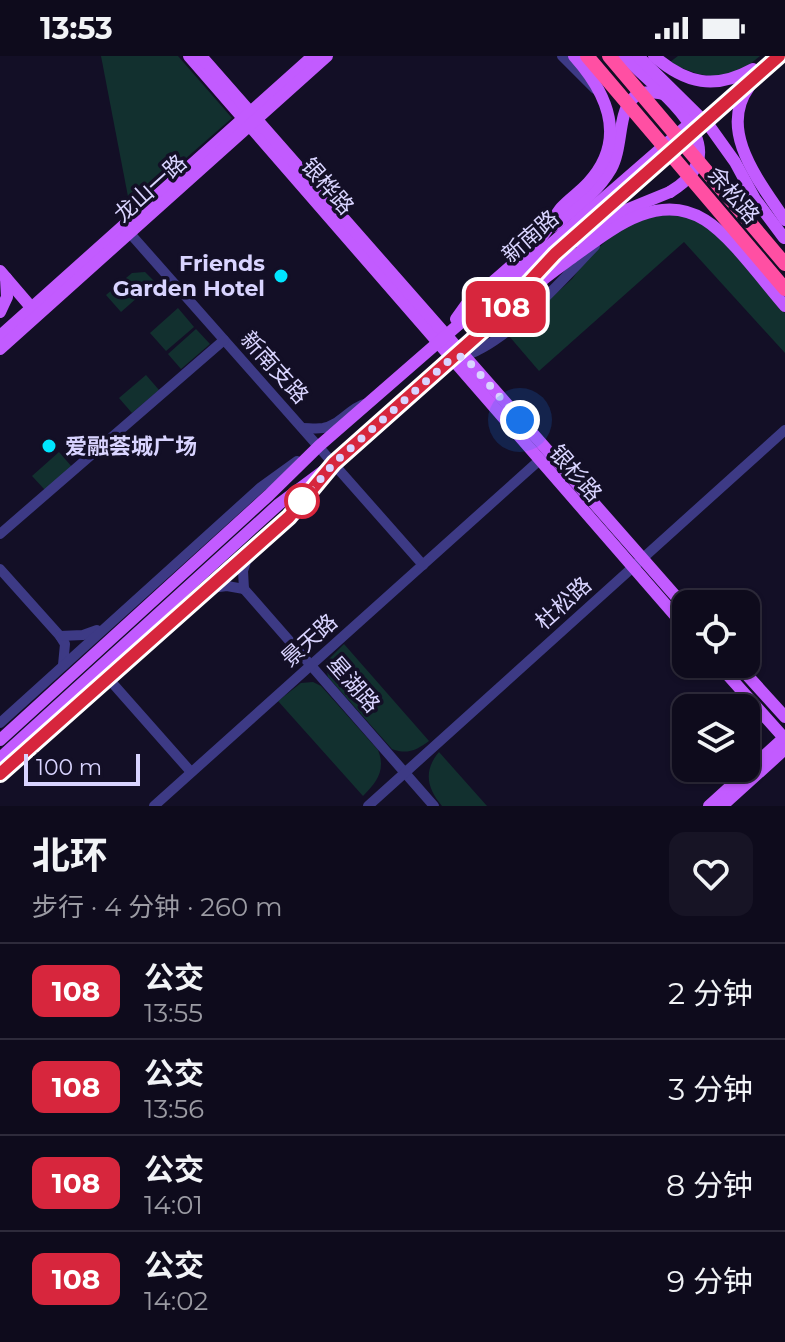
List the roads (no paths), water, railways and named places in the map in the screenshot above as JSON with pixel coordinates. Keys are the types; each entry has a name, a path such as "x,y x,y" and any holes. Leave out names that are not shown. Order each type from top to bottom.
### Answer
{"highway":[{"name":"余松路","path":"587,56 785,289"},
{"name":"余松路","path":"609,56 785,264"}],"main road":[{"name":"银桦路","path":"189,56 250,119"},
{"name":"银桦路","path":"201,56 250,119 441,339"},
{"name":"龙山一路","path":"250,119 313,56"},
{"name":"龙山一路","path":"0,349 35,312 127,229 250,119 327,56"},
{"path":"542,237 561,208 589,182 606,154 610,125 603,96 574,56"},
{"path":"487,327 605,222 686,183 698,166 699,140 691,124 624,56"},
{"path":"638,56 710,127 735,162 755,199 785,239"},
{"path":"654,56 672,70 702,82 720,83 755,72"},
{"name":"新南路","path":"0,758 279,504 334,463 458,356 555,254 755,72 767,56"},
{"name":"新南路","path":"0,740 319,446 755,72 779,56"},
{"path":"755,72 736,114 738,134 752,166 785,220"},
{"path":"441,339 466,305 598,187 611,169 619,144 624,109 629,102 637,95 650,92 674,96 689,104"},
{"path":"541,281 612,229 644,213 663,209 696,215 721,233 785,306"},
{"path":"3,274 35,312"},
{"path":"0,312 7,297 3,274"},
{"name":"龙山一路","path":"0,336 35,312"},
{"name":"银杉路","path":"441,339 637,564 672,610"},
{"name":"银杉路","path":"637,564 672,595"},
{"path":"709,806 785,738 731,678"},
{"path":"750,678 785,717"},
{"path":"722,806 785,749"}],"street":[{"path":"562,56 603,96"},
{"name":"新南支路","path":"127,229 423,565"},
{"path":"458,356 491,344 548,294 612,229"},
{"path":"0,534 224,340"},
{"path":"303,428 333,425 356,405 368,403"},
{"name":"杜松路","path":"368,806 785,430"},
{"name":"新南路","path":"0,723 261,487 319,446"},
{"name":"景天路","path":"154,806 543,457"},
{"name":"新南路","path":"0,774 289,517 334,463"},
{"path":"208,588 227,586 244,589 243,571 249,552"},
{"path":"0,569 60,636 65,644 63,665"},
{"name":"星湖路","path":"244,589 434,806"},
{"path":"60,636 83,635 106,627"},
{"path":"107,677 191,772"}],"place":[{"name":"Friends Garden Hotel","path":"281,276"},
{"name":"爱融荟城广场","path":"49,446"}]}
